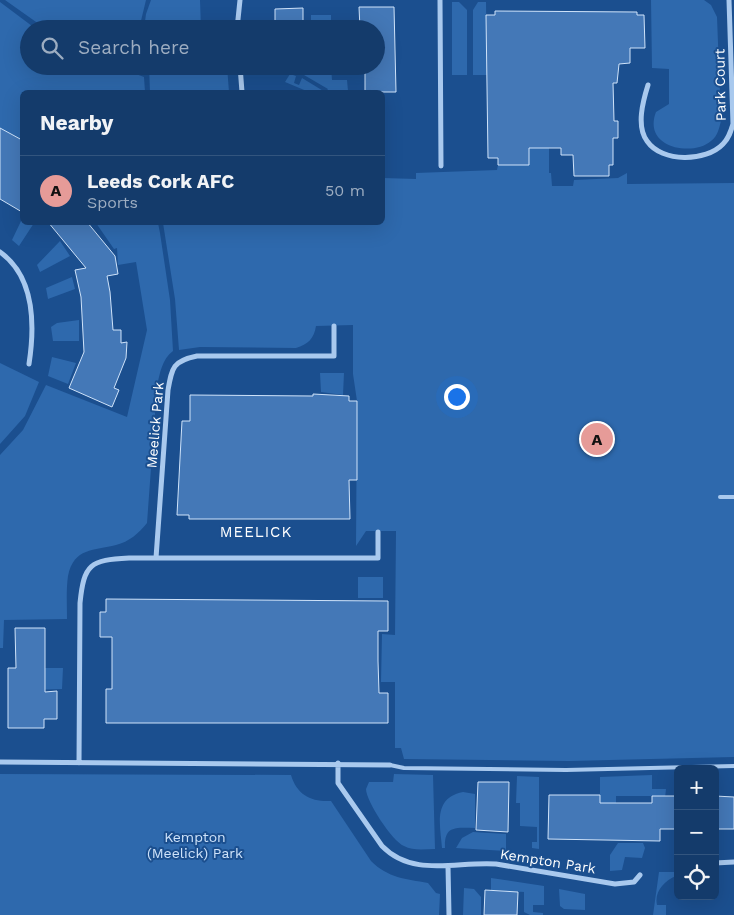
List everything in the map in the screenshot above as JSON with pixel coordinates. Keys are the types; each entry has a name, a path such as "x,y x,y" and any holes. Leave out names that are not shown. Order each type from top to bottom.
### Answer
{"street":[{"path":"238,20 240,0"},
{"path":"440,0 441,166"},
{"name":"Park Court","path":"648,85 643,102 642,127 647,141 658,150 674,157 694,157 711,153 723,144 730,135 733,124 729,0"},
{"path":"241,75 242,90"},
{"path":"0,252 20,272 25,282 30,302 33,340 29,364"},
{"name":"Meelick Park","path":"156,558 168,390 172,370 179,362 197,356 334,356 334,326"},
{"path":"79,763 80,603 82,583 87,570 93,564 104,560 156,558 378,558 378,532"},
{"path":"0,762 390,765"},
{"name":"Kempton Park","path":"338,764 338,783 382,846 390,855 415,865 496,864 615,884 634,882 640,875"},
{"path":"719,863 734,862"},
{"path":"448,866 448,915"}],"lane":[{"path":"720,497 734,497"},
{"path":"390,765 404,768 566,770 734,766"}],"green space":[{"path":"5,0 146,0 141,20 33,20"},
{"path":"151,0 200,0 201,20 145,20"},
{"path":"651,0 704,0 711,5 717,17 721,121 715,137 703,146 682,148 672,146 656,134 654,124 656,112 669,104 669,69 652,68"},
{"path":"0,2 24,20 20,20 20,75 139,75 144,77 145,90 20,90 20,164 0,128"},
{"path":"452,2 459,2 467,10 467,75 452,75"},
{"path":"478,2 486,2 487,75 473,75 473,10"},
{"path":"311,15 331,15 331,20 311,20"},
{"path":"149,75 228,75 229,90 150,90"},
{"path":"289,75 293,75 296,76 294,83 299,85 302,78 322,90 304,90 285,82"},
{"path":"304,75 332,75 332,80 347,80 348,90 327,90"},
{"path":"557,122 557,148 549,148"},
{"path":"529,144 541,144 541,148 549,148 549,173 551,173 552,186 573,186 574,180 618,178 627,173 627,184 734,183 734,757 569,761 404,759 401,748 395,748 395,682 381,682 382,634 395,635 396,531 366,531 356,546 357,401 353,374 353,325 316,326 310,340 296,348 200,347 179,350 175,299 163,225 385,225 385,178 416,179 416,173 497,170 498,165 529,165"},
{"path":"20,223 20,225 33,225 19,246 12,240"},
{"path":"97,225 158,225 170,300 173,351 164,362 157,386 147,523 137,534 125,542 86,552 75,560 68,576 67,619 4,620 3,648 0,648 0,455 23,430 46,385 127,417 147,330 136,262 118,265 117,248 114,249"},
{"path":"60,241 70,256 40,272 37,265"},
{"path":"72,277 75,289 48,299 46,288"},
{"path":"79,320 79,341 53,341 51,327 57,323"},
{"path":"52,357 76,363 68,384 48,376"},
{"path":"0,363 39,382 25,416 0,444"},
{"path":"320,373 344,373 343,395 321,392"},
{"path":"358,577 383,577 383,598 358,598"},
{"path":"32,668 63,668 62,689 27,690"},
{"name":"Kempton (Meelick) Park","path":"0,774 291,775 297,788 306,796 317,800 331,801 377,867 398,877 428,883 436,893 440,894 439,915 0,915"},
{"path":"394,774 433,775 435,849 408,848 399,843 387,829 370,802 366,789 369,782 393,782"},
{"path":"652,775 652,789 666,789 665,798 656,796 616,796 616,803 612,803 600,819 600,777"},
{"path":"517,776 539,777 539,849 532,848 532,842 537,842 537,827 520,826 520,803 516,803"},
{"path":"463,792 475,794 475,828 452,829 447,835 445,848 442,848 440,813 447,800 453,795"},
{"path":"473,832 506,834 506,851 456,848 462,838"},
{"path":"618,843 643,843 645,848 642,858 625,857 622,870 610,871 610,855"},
{"path":"659,872 674,872 674,877 664,884 656,900 657,905 666,905 666,915 653,915"},
{"path":"491,878 544,886 544,905 533,905 533,912 543,913 543,915 530,915 524,912 524,892 491,890"},
{"path":"464,888 474,889 481,897 481,915 463,915"},
{"path":"559,889 585,894 585,910 564,909 560,906"}],"building":[{"path":"359,7 394,7 396,92 365,90 365,75 385,75 385,20 360,20"},
{"path":"303,8 303,20 275,20 275,9"},
{"path":"495,11 637,12 637,15 644,15 645,48 630,48 630,63 619,64 617,83 613,83 614,121 618,121 618,138 613,138 613,165 609,165 609,176 574,176 573,155 561,155 561,148 529,148 529,165 498,165 498,158 488,158 486,15 495,15"},
{"path":"0,128 20,139 20,211 0,199"},
{"path":"50,225 89,225 115,256 118,274 107,276 113,330 121,330 121,343 127,342 126,358 114,388 119,390 112,407 69,388 84,352 81,297 75,270 86,268"},
{"path":"313,394 349,396 349,401 357,401 357,480 349,480 350,519 189,519 189,515 177,515 182,421 190,421 190,395 313,396"},
{"path":"106,599 388,601 388,631 378,631 378,661 379,693 388,693 388,723 106,723 106,689 112,689 112,637 100,637 100,612 106,612"},
{"path":"15,628 45,628 45,692 57,691 57,719 44,719 44,728 8,728 8,668 16,668"},
{"path":"478,782 509,782 508,832 476,830"},
{"path":"549,795 600,795 600,803 652,803 652,796 674,796 674,829 660,829 660,841 548,839"},
{"path":"719,796 734,797 734,829 719,829"},
{"path":"485,890 518,892 517,915 484,915"}],"place":[{"name":"Leeds Cork AFC","path":"597,439"}],"district":[{"name":"MEELICK","path":"256,532"}]}
